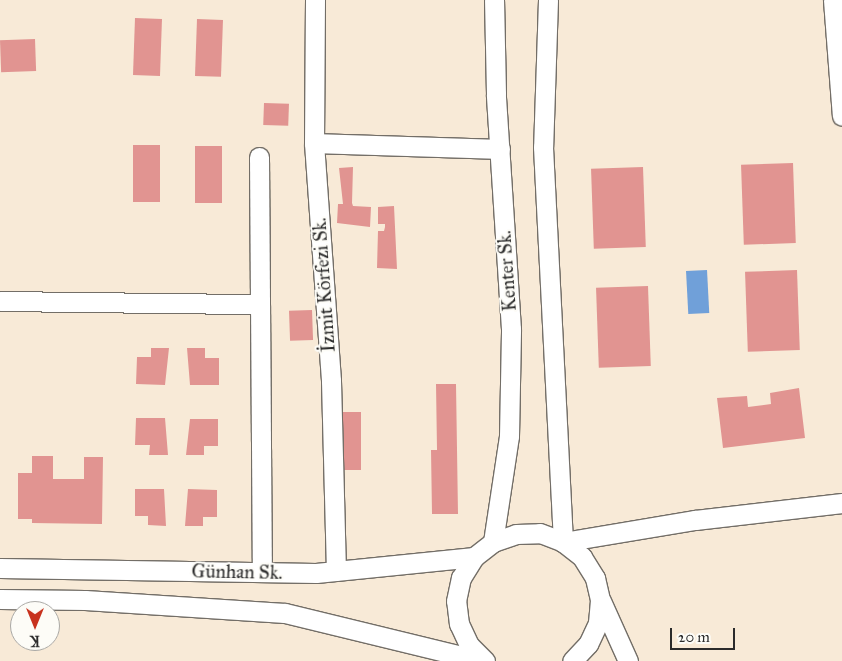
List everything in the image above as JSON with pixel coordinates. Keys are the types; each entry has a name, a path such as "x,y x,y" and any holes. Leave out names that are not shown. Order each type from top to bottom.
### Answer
{"street":[{"name":"İzmit Körfezi Sk.","path":"315,0 314,143 331,381 336,571"},
{"name":"Kenter Sk.","path":"493,542 509,436 511,329 500,149 494,0"},
{"path":"548,0 543,147 563,542"},
{"path":"833,0 842,116"},
{"path":"314,143 500,149"},
{"path":"259,157 262,572"},
{"path":"0,301 260,304"},
{"path":"563,542 695,520 842,503"},
{"path":"483,661 466,638 459,624 456,601 461,578 474,557 493,542 516,534 540,534 563,542 582,557 595,578 600,600 628,661"},
{"name":"Günhan Sk.","path":"0,568 262,572 336,571 474,557"},
{"path":"0,599 85,600 285,613 483,661"},
{"path":"572,661 588,644 598,623 600,600"}],"water":[{"path":"707,270 709,313 688,314 686,271"}],"building":[{"path":"135,18 162,19 160,76 133,75"},
{"path":"197,19 223,20 221,77 195,76"},
{"path":"35,39 36,71 1,72 0,40"},
{"path":"264,103 289,104 288,126 263,125"},
{"path":"133,145 160,145 160,202 133,202"},
{"path":"195,146 222,146 222,203 195,203"},
{"path":"793,163 796,243 744,245 741,165"},
{"path":"353,167 352,203 353,206 371,207 370,227 337,223 338,204 343,204 339,168"},
{"path":"643,167 646,247 594,249 591,169"},
{"path":"394,206 397,269 377,268 378,231 384,231 385,227 385,224 378,224 378,207"},
{"path":"797,270 800,350 748,352 745,272"},
{"path":"648,286 651,366 599,368 596,288"},
{"path":"312,310 313,340 290,341 289,311"},
{"path":"151,348 169,348 165,385 136,384 137,357 151,357"},
{"path":"187,348 205,348 205,358 219,358 219,385 190,385"},
{"path":"436,384 456,384 458,514 432,514 431,450 437,450"},
{"path":"799,388 805,438 723,448 717,398 747,396 748,407 771,404 770,393"},
{"path":"339,412 361,412 361,470 339,470"},
{"path":"136,418 165,418 168,455 149,455 150,445 135,445"},
{"path":"190,419 218,419 218,446 204,446 204,455 186,455"},
{"path":"32,456 53,456 53,479 84,479 84,457 103,457 102,524 32,523 32,519 18,519 18,473 32,473"},
{"path":"135,489 164,489 166,526 148,525 148,516 135,516"},
{"path":"188,489 217,490 217,517 203,517 203,526 185,526"}]}
